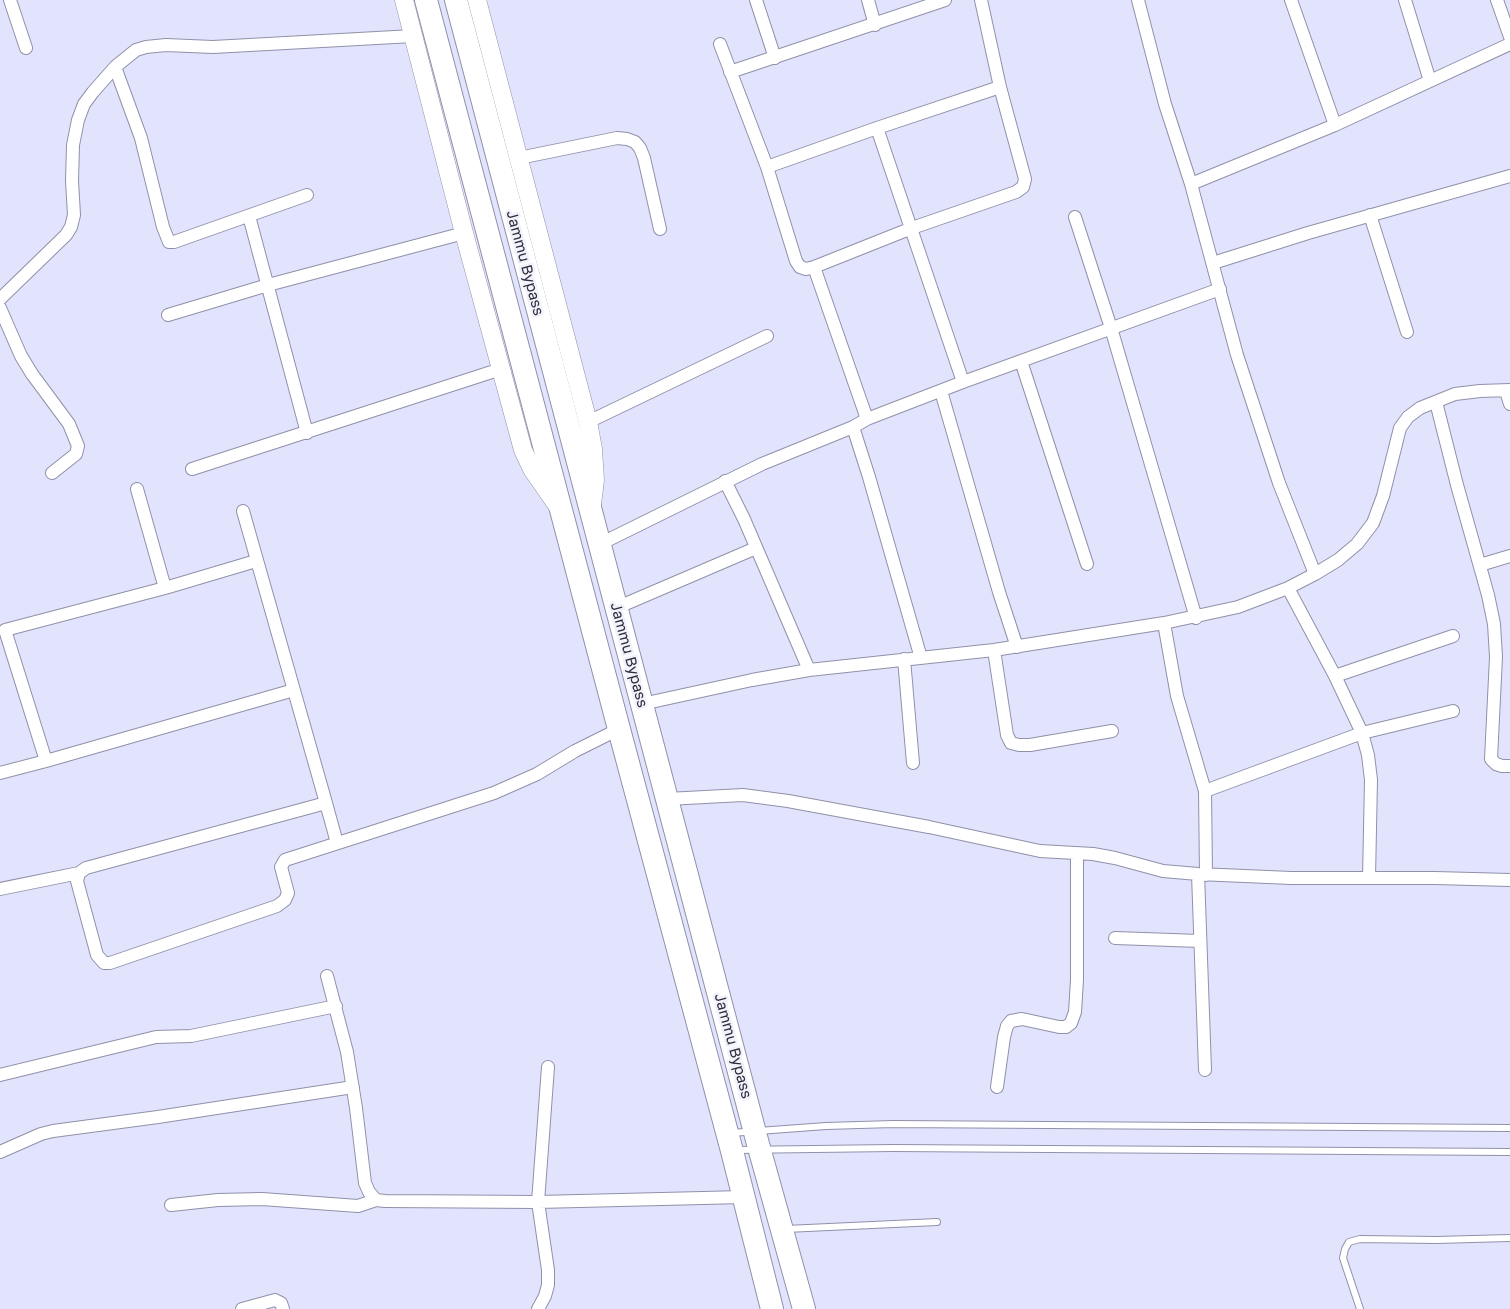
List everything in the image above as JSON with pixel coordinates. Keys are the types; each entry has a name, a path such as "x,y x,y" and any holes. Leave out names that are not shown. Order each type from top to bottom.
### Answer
{"highway":[{"name":"Jammu Bypass","path":"426,0 730,1142 772,1309"},
{"name":"Jammu Bypass","path":"456,0 616,608 804,1309"}],"street":[{"path":"10,0 26,48"},
{"path":"404,0 464,234 523,450 532,469 561,512"},
{"path":"477,0 588,422 593,448 595,480 591,512"},
{"path":"756,0 775,58"},
{"path":"868,0 875,25"},
{"path":"730,72 946,0"},
{"path":"720,44 767,167 796,261 806,269 814,268 912,228 1016,192 1023,187 1025,180 1000,88 981,0"},
{"path":"1138,0 1165,104 1191,184 1237,355 1279,483 1315,574"},
{"path":"1291,0 1335,125"},
{"path":"1405,0 1430,81"},
{"path":"1497,0 1510,37"},
{"path":"0,299 57,246 71,227 74,215 72,181 73,145 78,120 84,104 92,92 115,67 136,50 166,45 214,47 413,36"},
{"path":"1191,184 1335,125 1510,44"},
{"path":"115,67 141,138 163,227 169,242 174,242 307,195"},
{"path":"767,167 877,128 1000,88"},
{"path":"877,128 963,382"},
{"path":"519,158 617,138 634,142 640,148 644,158 660,229"},
{"path":"1213,263 1370,215 1510,176"},
{"path":"1370,215 1407,332"},
{"path":"249,216 307,433"},
{"path":"1075,217 1111,328 1196,618"},
{"path":"168,315 268,285 464,234"},
{"path":"814,268 867,420"},
{"path":"600,544 725,481 867,420 963,382 1220,289"},
{"path":"0,308 21,356 69,424 78,446 76,454 52,473"},
{"path":"588,422 767,336"},
{"path":"1021,361 1088,564"},
{"path":"192,470 501,369"},
{"path":"642,704 808,670 1017,647 1196,618 1238,607 1288,588 1315,574 1338,560 1358,544 1373,524 1383,496 1400,428 1408,416 1420,408 1455,394 1480,390 1508,391 1510,404"},
{"path":"940,391 1017,647"},
{"path":"1436,402 1494,624 1496,657 1492,760 1496,764 1510,766"},
{"path":"853,427 870,477 921,658"},
{"path":"725,481 808,670"},
{"path":"137,489 165,588"},
{"path":"243,511 337,843"},
{"path":"616,608 756,548"},
{"path":"1480,565 1510,556"},
{"path":"46,761 2,631 165,588 256,561"},
{"path":"1288,588 1335,676 1362,733 1368,755 1371,780 1369,878"},
{"path":"1164,623 1178,696 1205,791 1200,941 1205,1070"},
{"path":"1335,676 1454,636"},
{"path":"994,650 1007,735 1011,743 1030,745 1112,731"},
{"path":"904,660 913,763"},
{"path":"0,773 294,690"},
{"path":"1205,791 1362,733 1453,711"},
{"path":"79,873 77,881 97,955 104,963 110,962 282,904 288,893 281,871 283,862 494,793 537,774 575,750 619,729"},
{"path":"667,798 743,795 761,797 929,827 1040,851 1115,858 1163,871 1291,878 1510,880"},
{"path":"0,889 79,873 86,868 326,803"},
{"path":"997,1088 1004,1037 1007,1026 1012,1021 1022,1019 1066,1027 1071,1023 1075,1012 1077,980 1077,853"},
{"path":"1115,938 1200,941"},
{"path":"327,976 347,1052 365,1183 369,1192 376,1200"},
{"path":"0,1075 156,1037 191,1036 336,1006"},
{"path":"538,1309 548,1285 548,1270 538,1202 548,1067"},
{"path":"0,1152 41,1134 53,1131 353,1087"},
{"path":"171,1205 262,1198 358,1206 376,1200 538,1202 744,1197"},
{"path":"242,1309 275,1300 281,1303 283,1309"}],"lane":[{"path":"730,1142 758,1140 826,1126 893,1124 1510,1128"},
{"path":"730,1142 758,1140 913,1148 1510,1152"},
{"path":"782,1230 937,1222"},
{"path":"1360,1309 1343,1258 1349,1242 1360,1239 1436,1240 1510,1238"}]}
